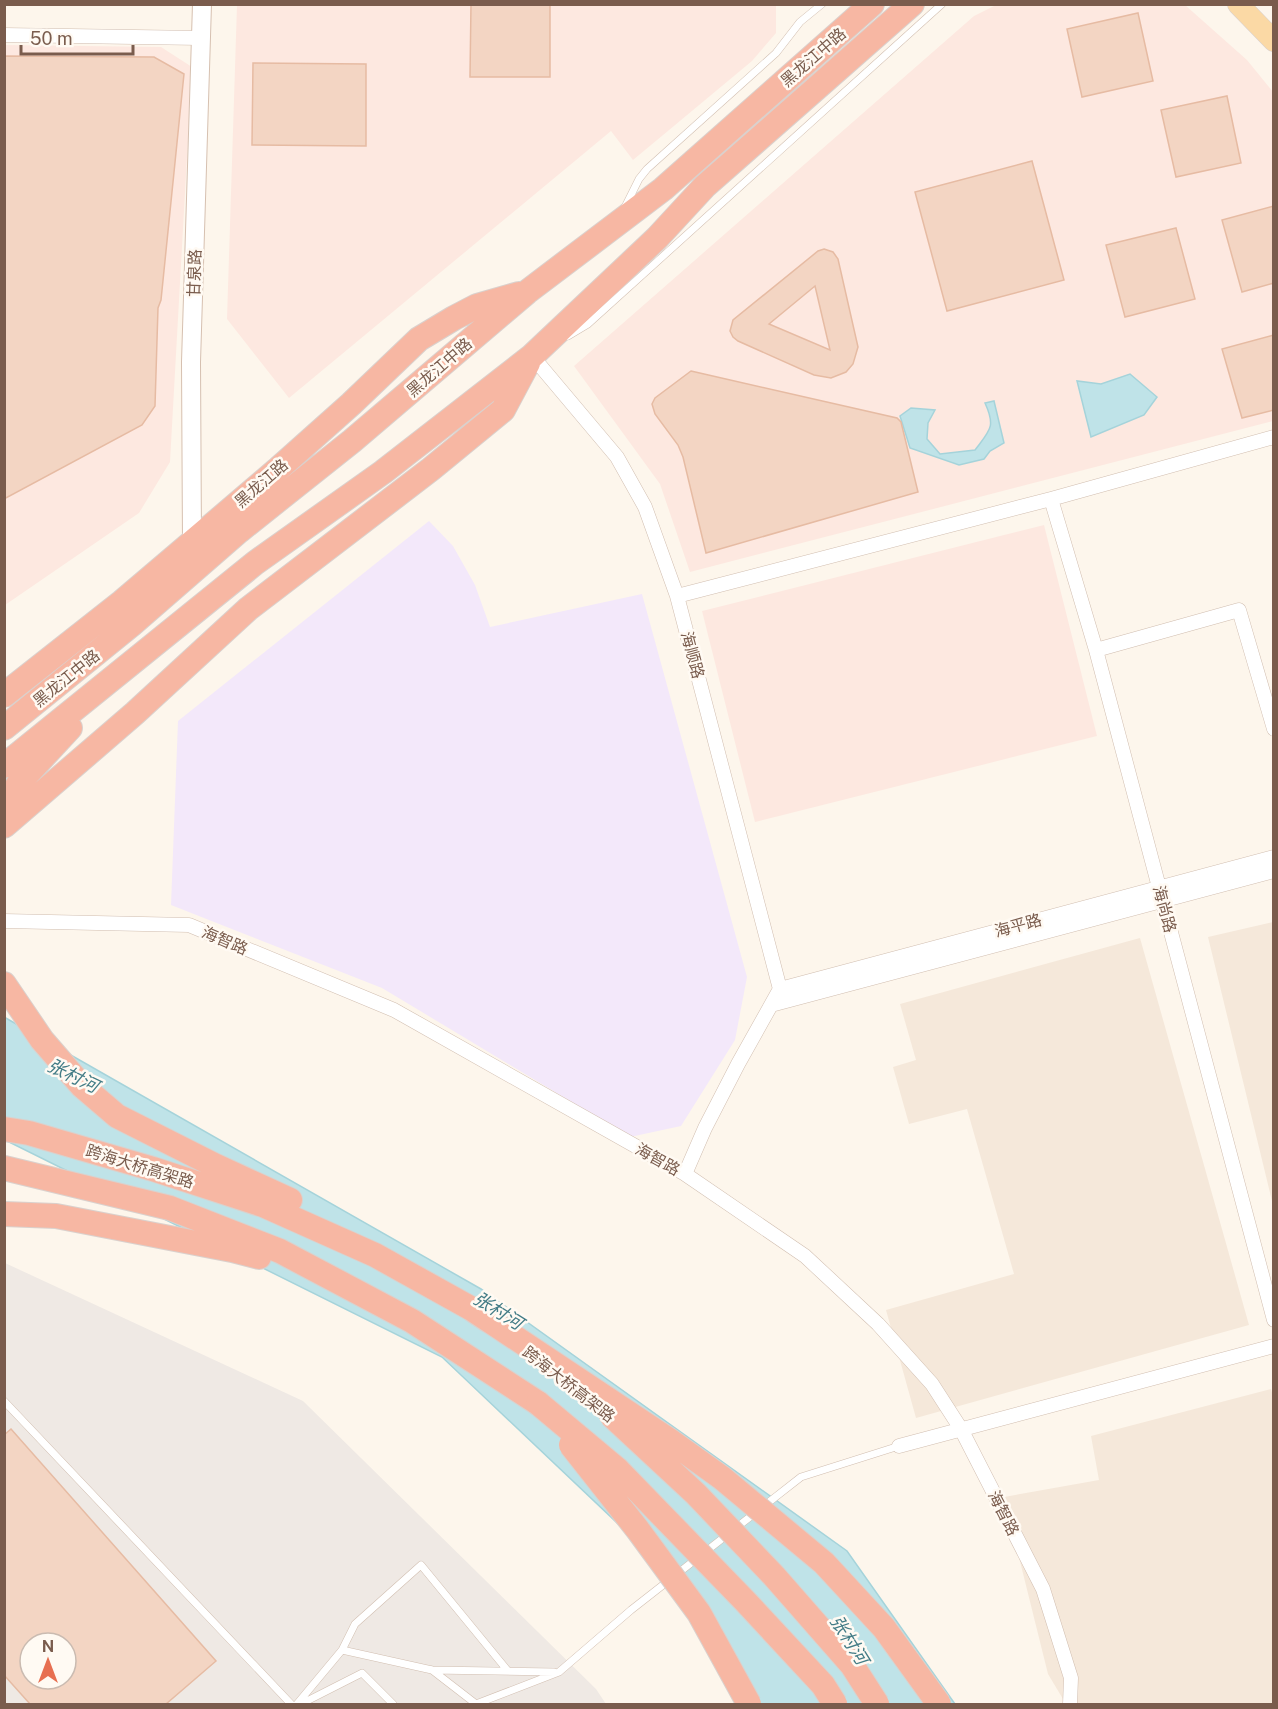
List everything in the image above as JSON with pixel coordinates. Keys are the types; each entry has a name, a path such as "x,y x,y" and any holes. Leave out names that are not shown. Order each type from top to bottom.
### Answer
{"highway":[{"name":"黑龙江中路","path":"4,728 131,625 239,531 352,441 527,292 663,189 872,4"},
{"name":"黑龙江中路","path":"4,766 255,563 383,472 532,356 657,238 705,186 912,4"},
{"name":"黑龙江路","path":"4,695 122,602 192,542 351,404 419,339 477,306 527,292"},
{"name":"黑龙江中路","path":"4,826 135,713 249,609 431,469 503,410 532,356"},
{"path":"4,705 52,672 131,625"},
{"path":"4,806 20,783 117,675"},
{"path":"4,984 49,1048 82,1086 117,1116 216,1166 315,1211 375,1255"},
{"name":"跨海大桥高架路","path":"4,1129 29,1133 153,1168 263,1205 375,1255 472,1309 609,1413 696,1494 774,1576 852,1665 877,1704"},
{"name":"跨海大桥高架路","path":"4,1168 170,1208 280,1251 412,1321 538,1403 618,1470 761,1618 823,1685 835,1704"},
{"path":"4,1214 56,1216 232,1250 281,1264 361,1294"},
{"path":"472,1309 713,1472 824,1563 884,1628 939,1704"},
{"path":"538,1403 639,1530 699,1613 749,1704"}],"main road":[{"path":"1238,4 1274,41"}],"street":[{"name":"甘泉路","path":"192,542 191,362 202,4"},
{"path":"4,35 201,38"},
{"name":"海顺路","path":"532,356 617,457 645,507 677,596 780,989"},
{"path":"677,596 1052,499 1274,437"},
{"name":"海尚路","path":"1052,499 1096,650 1274,1320"},
{"path":"1096,650 1239,610 1274,729"},
{"name":"海平路","path":"771,1005 1161,894 1274,857"},
{"name":"海平路","path":"780,989 1161,894 1274,871"},
{"name":"海智路","path":"4,921 189,925 394,1010 685,1174 805,1256 878,1324 932,1384 961,1429 1043,1589 1071,1678 1070,1704"},
{"path":"685,1174 705,1128 780,989"},
{"path":"899,1446 1274,1346"}],"lane":[{"path":"617,224 639,179 647,169 776,53 800,22 822,4"},
{"path":"532,356 588,324 942,4"},
{"path":"4,1401 291,1704"},
{"path":"432,1670 476,1704 559,1672 631,1610 801,1477 899,1446"},
{"path":"299,1704 342,1650 355,1624 422,1565 508,1671"},
{"path":"342,1650 432,1670 559,1672"},
{"path":"299,1704 362,1673 393,1704"}],"shaded area":[{"path":"237,5 776,5 776,33 752,61 633,160 611,131 289,398 227,319"},
{"path":"996,5 1185,5 1247,60 1273,92 1273,421 690,572 660,484 574,366 974,16"},
{"path":"5,45 161,47 192,67 170,462 139,513 5,605"},
{"path":"429,521 453,546 475,585 490,627 642,594 747,977 735,1040 681,1126 630,1137 382,988 171,905 178,721"},
{"path":"1044,525 1097,736 755,822 702,611"},
{"path":"1274,922 1273,1205 1208,937"},
{"path":"1140,938 1249,1325 916,1418 886,1310 1014,1274 967,1109 909,1124 893,1067 916,1060 900,1004"},
{"path":"5,1263 303,1401 596,1689 606,1704 5,1704"},
{"path":"1271,1389 1274,1399 1273,1704 1066,1704 1048,1674 1004,1497 1099,1480 1091,1436"}],"water":[{"path":"1130,374 1157,397 1144,415 1091,437 1077,381 1101,384"},
{"path":"994,401 1004,443 990,451 984,459 959,465 910,448 900,416 911,408 935,410 928,423 927,439 940,454 975,450 990,428 990,418 985,403"},
{"name":"张村河","path":"4,1017 481,1289 847,1551 955,1704 752,1704 709,1610 442,1357 5,1140"}],"building":[{"path":"471,4 550,4 550,77 470,77"},
{"path":"1138,13 1153,81 1082,97 1067,29"},
{"path":"4,56 154,57 184,74 161,300 158,308 155,406 142,425 4,499"},
{"path":"253,63 366,64 366,146 252,145"},
{"path":"1227,96 1241,163 1176,177 1161,110"},
{"path":"1032,161 1064,280 947,311 915,192"},
{"path":"1274,206 1274,283 1242,292 1222,220"},
{"path":"1176,228 1195,299 1125,317 1106,245"},
{"path":"824,249 833,252 838,259 858,347 853,364 846,372 831,378 814,375 738,341 730,331 733,320 818,251","holes":["815,286 830,350 769,324"]},
{"path":"1274,335 1274,410 1242,418 1222,349"},
{"path":"691,371 897,418 901,422 918,492 706,553 683,457 678,445 655,414 652,404 655,398"},
{"path":"11,1429 216,1661 166,1704 30,1704 18,1691 78,1691 78,1631 18,1631 18,1691 4,1675 4,1435"}]}
